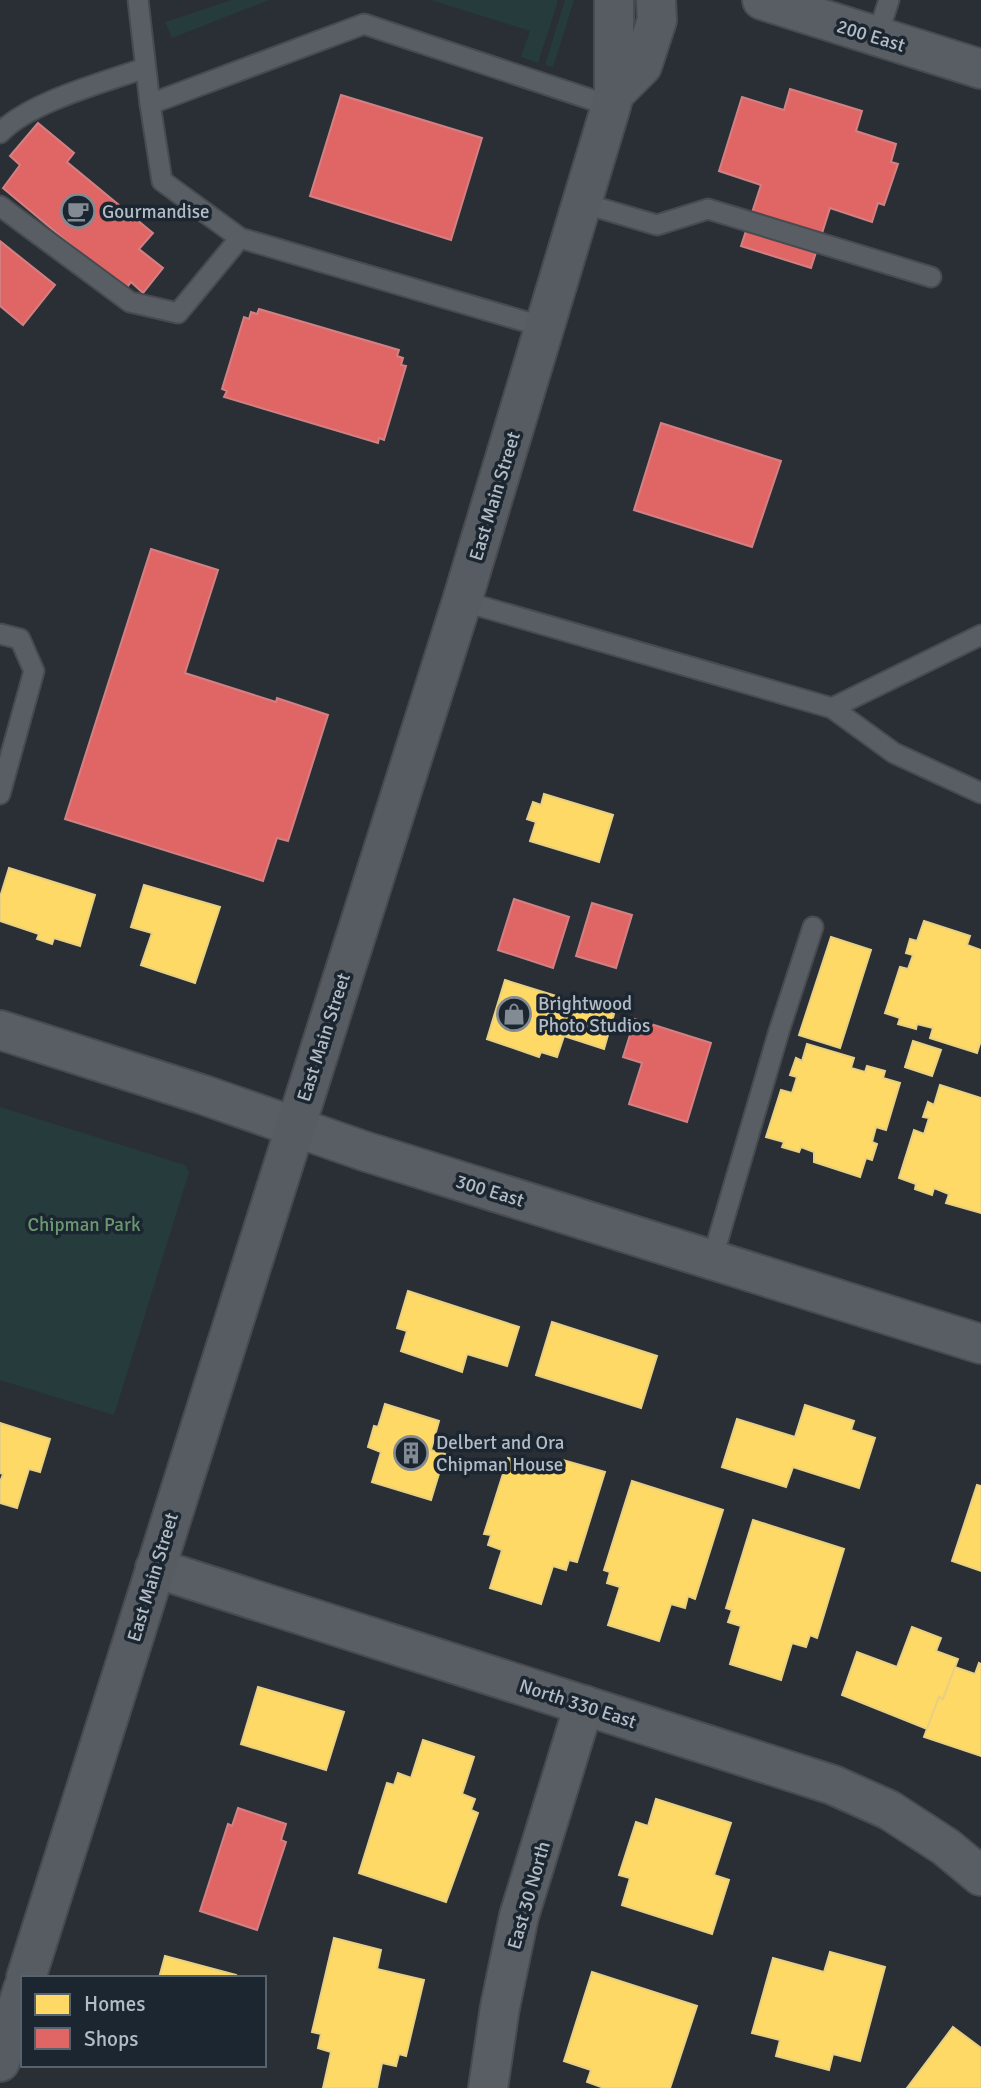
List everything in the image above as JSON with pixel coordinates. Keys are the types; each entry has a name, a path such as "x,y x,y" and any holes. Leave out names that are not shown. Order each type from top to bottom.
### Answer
{"main road":[{"name":"East Main Street","path":"27,1976 462,601 582,203 612,100 614,0"},
{"name":"East Main Street","path":"612,100 642,66 657,20 656,0"},
{"path":"0,2062 21,1995"}],"street":[{"name":"200 East","path":"762,0 981,69"},
{"name":"300 East","path":"0,1030 204,1095 364,1151 981,1344"},
{"name":"North 330 East","path":"155,1568 833,1785 889,1810 946,1847 981,1876"},
{"name":"East 30 North","path":"488,2088 500,2007 519,1916 584,1705"}],"lane":[{"path":"138,0 162,181 240,238 544,327"},
{"path":"877,37 889,0"},
{"path":"150,104 364,24 612,100"},
{"path":"0,133 7,125 59,98 145,68"},
{"path":"582,203 657,225 708,209 931,277"},
{"path":"0,206 130,302 177,313 240,238"},
{"path":"462,601 832,708 894,752 981,793"},
{"path":"0,634 20,639 34,671 0,794"},
{"path":"832,708 981,635"},
{"path":"712,1260 779,1031 813,927"}],"green space":[{"path":"231,0 269,0 172,38 165,22"},
{"path":"431,0 557,0 557,4 538,63 521,57 530,31"},
{"path":"565,0 574,0 553,67 545,65"},
{"name":"Chipman Park","path":"0,1107 185,1165 189,1172 114,1415 0,1380"}],"building: Homes":[{"path":"544,794 613,815 599,862 530,841 536,822 527,819 533,802 541,805"},
{"path":"9,868 95,895 80,946 54,938 52,944 37,939 39,934 0,921 0,897"},
{"path":"144,885 220,907 195,983 141,965 152,933 131,927"},
{"path":"924,921 970,936 967,945 981,950 981,1040 977,1053 930,1038 933,1028 917,1024 916,1029 898,1024 900,1018 885,1013 900,967 908,969 913,955 906,953 910,939 917,941"},
{"path":"831,937 871,950 840,1048 799,1035"},
{"path":"505,980 614,1014 604,1049 564,1036 557,1057 541,1052 539,1057 487,1039"},
{"path":"913,1041 941,1050 932,1076 905,1067"},
{"path":"807,1044 854,1058 851,1068 865,1072 867,1066 885,1071 883,1078 900,1083 886,1130 876,1127 872,1142 877,1144 872,1160 866,1158 860,1177 814,1162 814,1152 801,1147 799,1152 782,1147 784,1142 766,1137 781,1090 792,1093 797,1077 790,1075 796,1058 802,1061"},
{"path":"940,1085 981,1098 981,1213 946,1203 949,1194 934,1188 932,1195 915,1189 916,1184 899,1178 914,1130 924,1134 929,1118 923,1117 928,1102 934,1105"},
{"path":"408,1291 519,1327 507,1366 467,1354 462,1372 401,1351 407,1331 397,1328"},
{"path":"552,1322 657,1356 641,1408 536,1375"},
{"name":"Delbert and Ora Chipman House","path":"385,1404 439,1421 431,1450 445,1454 431,1500 372,1482 381,1452 368,1447 374,1426 378,1427"},
{"path":"805,1405 854,1421 851,1430 875,1438 859,1488 793,1467 786,1487 722,1467 737,1419 795,1437"},
{"path":"0,1423 50,1439 40,1472 29,1469 17,1508 0,1503 0,1482 3,1474 0,1473"},
{"path":"508,1458 554,1473 559,1459 605,1472 577,1562 569,1560 566,1570 553,1566 541,1604 490,1588 502,1550 488,1545 491,1535 484,1534"},
{"path":"632,1481 723,1510 695,1599 688,1596 685,1608 671,1604 659,1641 608,1625 620,1587 607,1583 610,1572 604,1570"},
{"path":"977,1485 981,1486 981,1571 952,1561"},
{"path":"753,1520 844,1549 817,1638 810,1635 806,1647 792,1643 781,1680 730,1664 741,1626 728,1622 732,1610 726,1608"},
{"path":"912,1627 941,1638 936,1651 958,1659 943,1699 939,1697 927,1729 842,1695 857,1652 897,1667"},
{"path":"979,1663 981,1756 924,1737 939,1697 943,1699 955,1667 975,1674"},
{"path":"258,1687 344,1712 326,1770 241,1744"},
{"path":"423,1740 474,1757 462,1794 475,1799 471,1810 478,1813 446,1902 359,1873 387,1783 394,1785 398,1773 411,1778"},
{"path":"656,1799 731,1823 714,1875 729,1880 712,1934 622,1905 630,1878 619,1875 636,1822 648,1826"},
{"path":"334,1938 381,1950 377,1969 424,1980 406,2056 399,2054 396,2066 382,2063 377,2088 323,2088 331,2052 318,2048 321,2034 312,2032"},
{"path":"830,1952 885,1967 860,2061 833,2054 829,2070 776,2056 780,2040 752,2033 773,1958 824,1972"},
{"path":"165,1956 236,1975 236,1976 160,1976"},
{"path":"592,1972 697,2006 670,2088 604,2088 587,2082 591,2070 564,2061"},
{"path":"953,2027 981,2048 981,2088 907,2088"}],"building: Shops":[{"path":"790,89 862,111 856,131 896,144 891,162 898,164 884,205 878,203 872,222 830,208 811,268 741,246 761,185 719,171 742,97 784,110"},
{"path":"341,95 482,138 451,240 310,196"},
{"name":"Gourmandise","path":"38,123 74,153 67,162 153,233 139,249 163,268 143,293 131,282 125,290 3,188 20,165 10,156"},
{"path":"0,241 55,285 23,325 0,306"},
{"path":"259,309 399,350 397,356 403,358 401,365 406,366 384,440 379,438 378,443 224,397 227,391 222,389 244,317 249,319 251,312 257,314"},
{"path":"661,423 781,461 752,547 634,510"},
{"path":"151,549 218,570 185,673 276,702 277,698 328,715 288,841 277,838 263,881 65,819"},
{"path":"514,899 569,917 553,968 498,950"},
{"path":"592,903 632,915 616,968 576,956"},
{"path":"635,1019 711,1043 687,1122 629,1104 642,1063 623,1057"},
{"path":"238,1808 286,1824 281,1840 286,1842 257,1930 200,1911 228,1824 232,1826"}],"place":[{"name":"Gourmandise","path":"78,211"},
{"name":"Brightwood Photo Studios","path":"514,1014"},
{"name":"Delbert and Ora Chipman House","path":"411,1453"}]}
